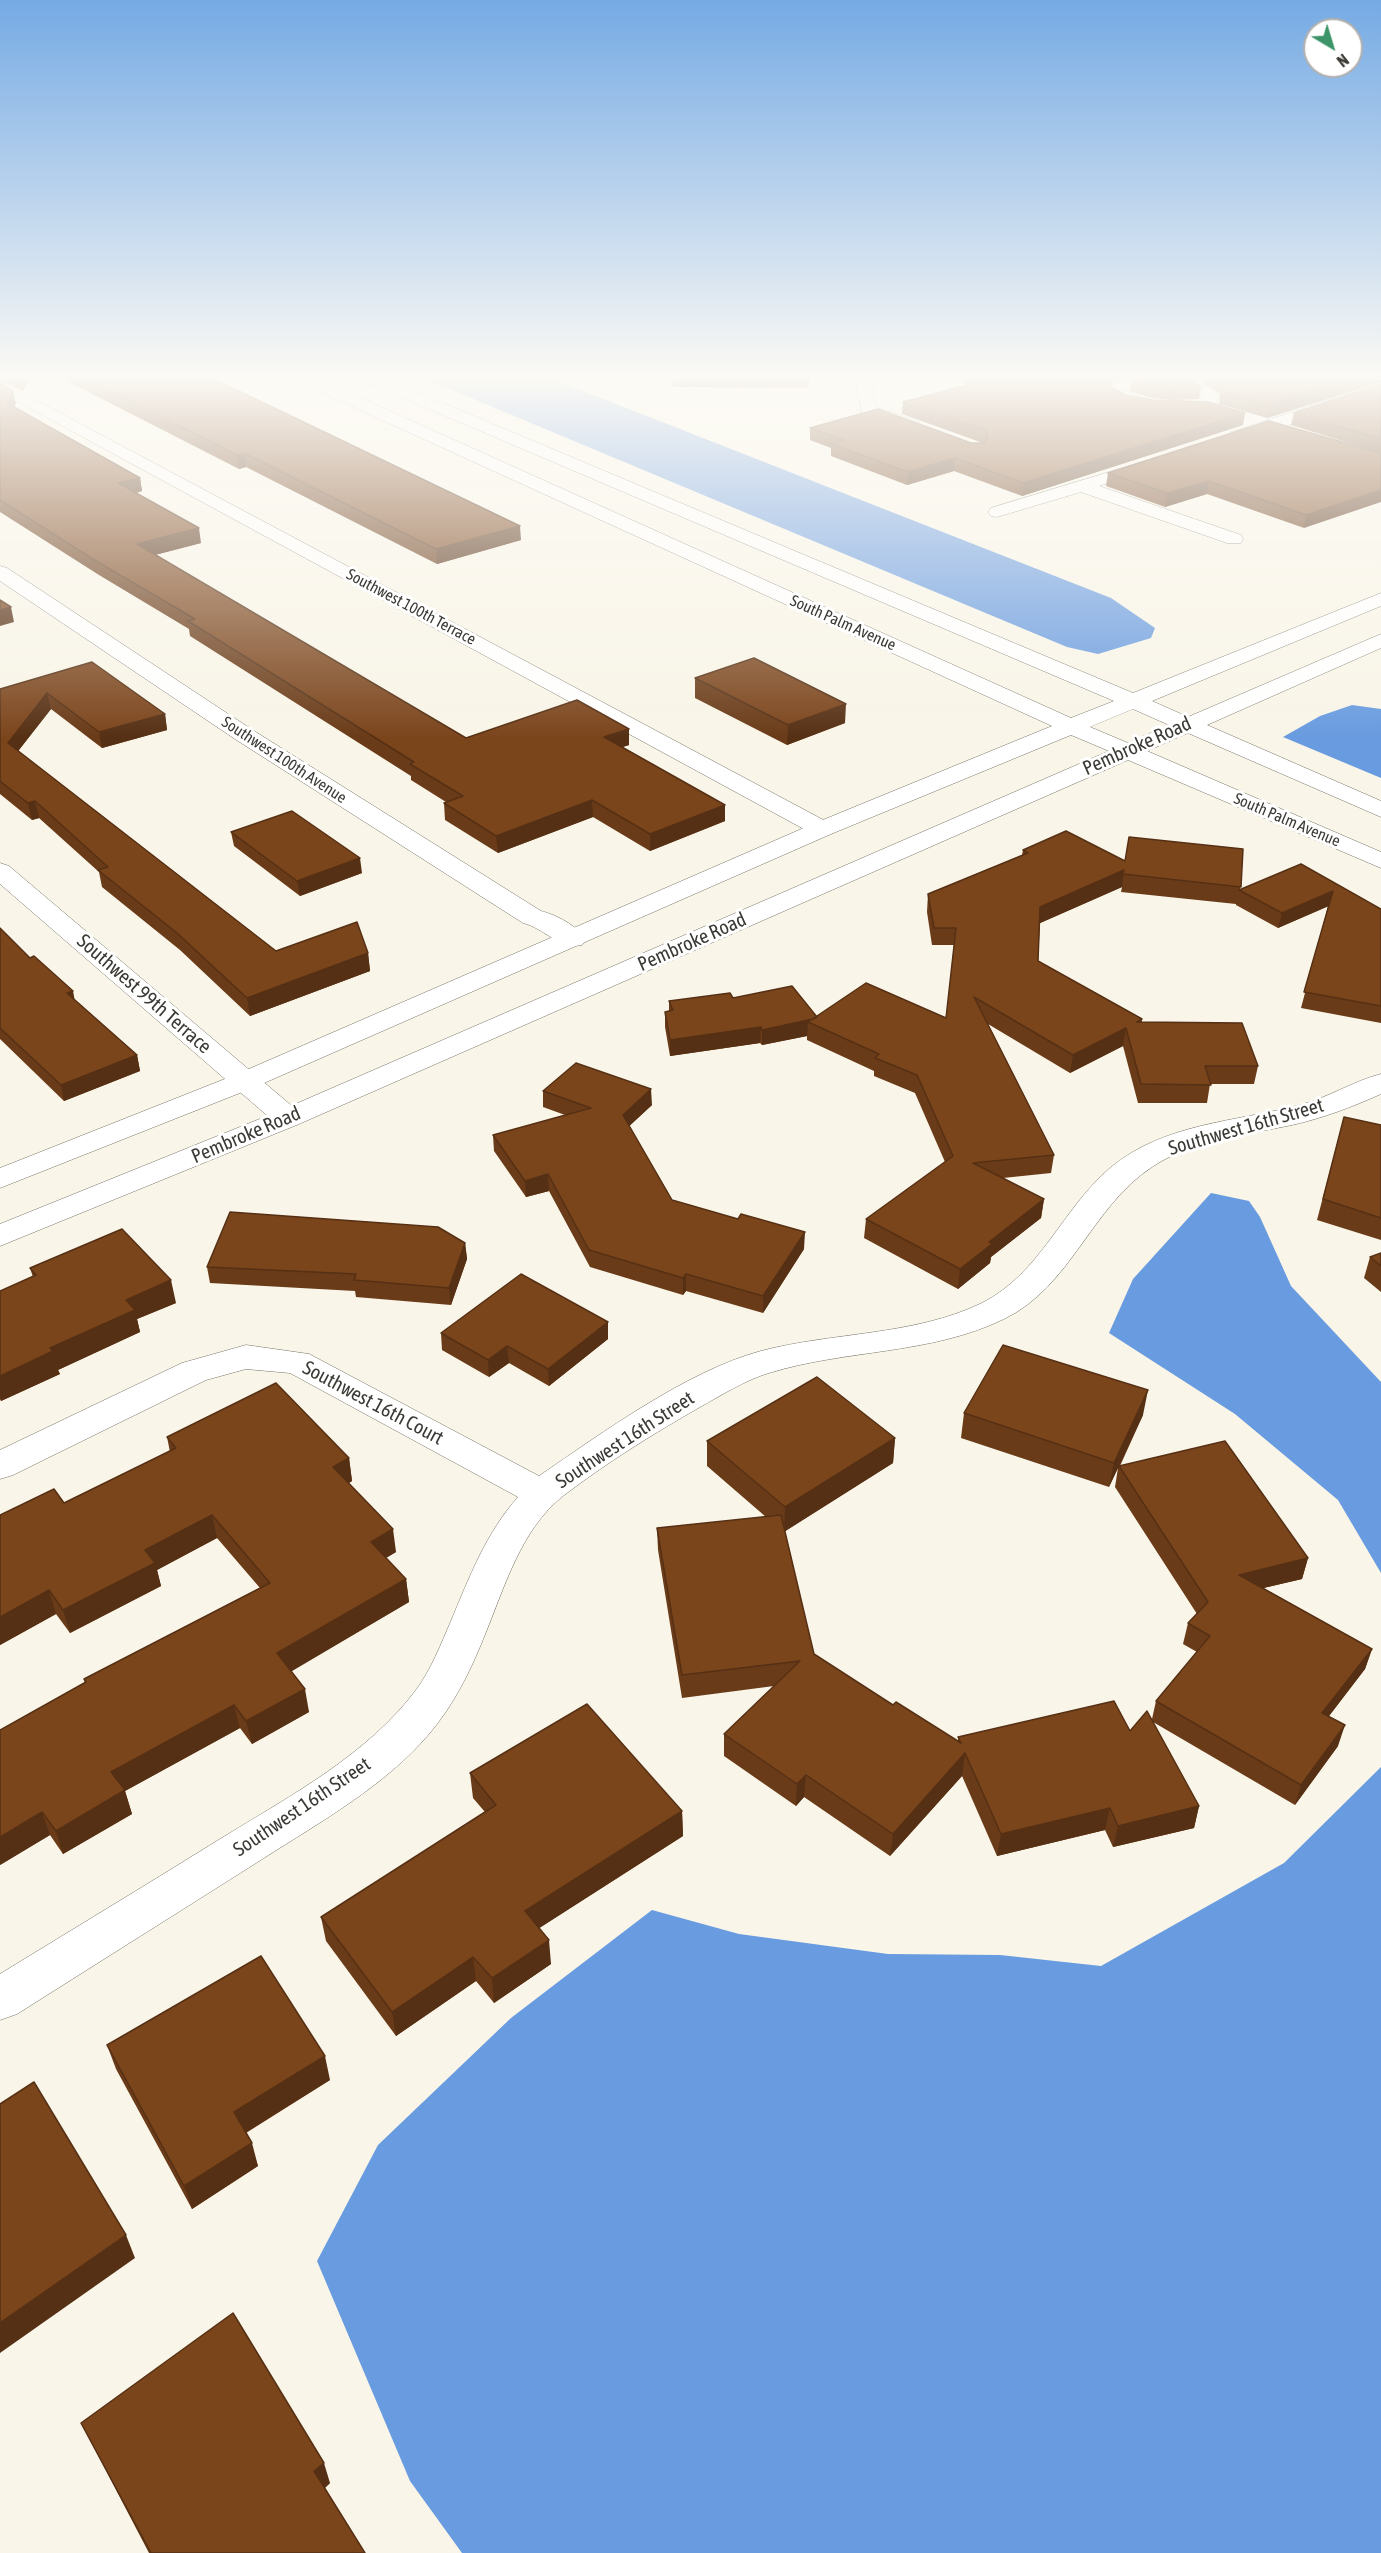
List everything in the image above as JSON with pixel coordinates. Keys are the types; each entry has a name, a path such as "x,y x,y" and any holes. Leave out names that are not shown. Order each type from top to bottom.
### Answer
{"main road":[{"name":"Southwest 100th Terrace","path":"210,499 822,829"},
{"name":"South Palm Avenue","path":"570,499 1070,726 1381,861"},
{"path":"656,499 1131,700 1381,810"},
{"path":"997,512 1039,499"},
{"path":"1120,499 1234,539"},
{"name":"Southwest 100th Avenue","path":"0,572 252,740 532,917 544,920 573,939"},
{"path":"0,1179 245,1081 822,829 1381,599"},
{"name":"Pembroke Road","path":"0,1236 288,1118 1381,640"},
{"name":"Southwest 99th Terrace","path":"0,871 288,1118"},
{"name":"Southwest 16th Street","path":"0,1999 290,1818 355,1773 412,1725 443,1683 493,1567 515,1528 542,1494 602,1450 664,1411 748,1367 773,1360 863,1345 949,1326 993,1311 1028,1290 1053,1265 1092,1204 1113,1182 1142,1159 1174,1144 1212,1132 1313,1111 1381,1083"},
{"name":"Southwest 16th Court","path":"0,1466 194,1371 246,1357 297,1362 542,1494"}],"water":[{"path":"713,499 859,499 1111,598 1155,628 1151,638 1098,654 1067,647"},
{"path":"1352,705 1381,709 1381,778 1283,737 1320,716"},
{"path":"1211,1193 1249,1201 1260,1217 1291,1286 1381,1382 1381,1573 1338,1500 1235,1414 1109,1333 1133,1279"},
{"path":"1381,1767 1381,2553 462,2553 410,2481 317,2261 378,2145 511,2018 652,1910 739,1934 888,1954 1000,1955 1101,1966 1284,1863"}],"building":[{"path":"147,499 199,528 137,544 466,738 577,700 629,729 604,737 725,805 650,834 592,800 496,836 444,803 463,796 410,764 414,762 188,621 195,619 96,561 0,500"},
{"path":"336,499 464,499 520,526 436,549"},
{"path":"1261,499 1354,499 1306,515"},
{"path":"0,600 11,607 0,610"},
{"path":"754,658 846,704 788,725 695,678"},
{"path":"92,662 165,714 99,732 47,693 8,743 276,951 357,922 368,953 247,998 177,933 98,870 108,867 35,801 28,803 0,781 0,689"},
{"path":"292,811 360,858 297,881 231,832"},
{"path":"1066,831 1125,861 1129,837 1243,849 1241,887 1123,874 1124,870 1040,907 1038,961 1142,1019 1137,1022 1242,1023 1258,1066 1205,1066 1211,1085 1141,1084 1126,1028 1073,1055 974,997 1054,1155 973,1163 1044,1199 989,1242 992,1244 960,1269 866,1219 953,1156 917,1075 875,1058 879,1054 808,1022 866,983 946,1018 956,928 934,928 928,894 1028,853 1023,850"},
{"path":"1301,864 1381,909 1381,1006 1304,992 1333,891 1282,913 1239,890"},
{"path":"0,928 30,958 34,956 73,991 67,993 137,1055 61,1085 0,1028"},
{"path":"792,986 817,1017 762,1030 761,1027 670,1040 665,1012 673,1010 669,1001 730,993 733,998"},
{"path":"576,1063 651,1089 623,1115 672,1200 738,1219 741,1214 805,1232 763,1296 686,1274 683,1278 589,1250 548,1174 525,1181 493,1135 591,1108 543,1091"},
{"path":"1344,1117 1381,1125 1381,1218 1323,1199"},
{"path":"230,1212 438,1227 465,1243 449,1288 354,1280 356,1274 207,1267"},
{"path":"122,1229 171,1280 126,1300 135,1310 50,1348 53,1351 0,1376 0,1291 36,1275 30,1268"},
{"path":"1381,1253 1381,1266 1370,1257"},
{"path":"521,1274 608,1322 548,1369 507,1346 488,1360 441,1333"},
{"path":"1003,1345 1148,1390 1114,1463 964,1413"},
{"path":"817,1377 895,1438 785,1507 707,1441"},
{"path":"276,1383 349,1458 333,1467 393,1529 371,1542 406,1579 277,1653 305,1689 246,1721 234,1705 111,1772 125,1790 56,1831 42,1812 0,1837 0,1730 86,1682 84,1679 270,1583 212,1515 145,1550 155,1563 63,1610 49,1590 0,1617 0,1515 54,1489 64,1503 176,1448 167,1437"},
{"path":"1225,1441 1308,1558 1239,1575 1372,1649 1322,1713 1345,1725 1301,1785 1156,1701 1210,1636 1188,1623 1208,1602 1119,1466"},
{"path":"781,1515 814,1654 893,1705 896,1702 961,1743 958,1737 1114,1701 1130,1731 1147,1711 1199,1806 1118,1826 1110,1808 1001,1834 965,1753 893,1834 806,1775 797,1784 724,1734 800,1661 682,1675 657,1528"},
{"path":"587,1704 682,1811 525,1911 549,1940 492,1978 473,1957 392,2012 321,1917 496,1805 470,1773"},
{"path":"261,1956 325,2056 234,2112 252,2143 184,2186 107,2045"},
{"path":"34,2082 126,2235 0,2323 0,2104"},
{"path":"233,2313 324,2463 314,2471 365,2553 151,2553 81,2423"}]}
